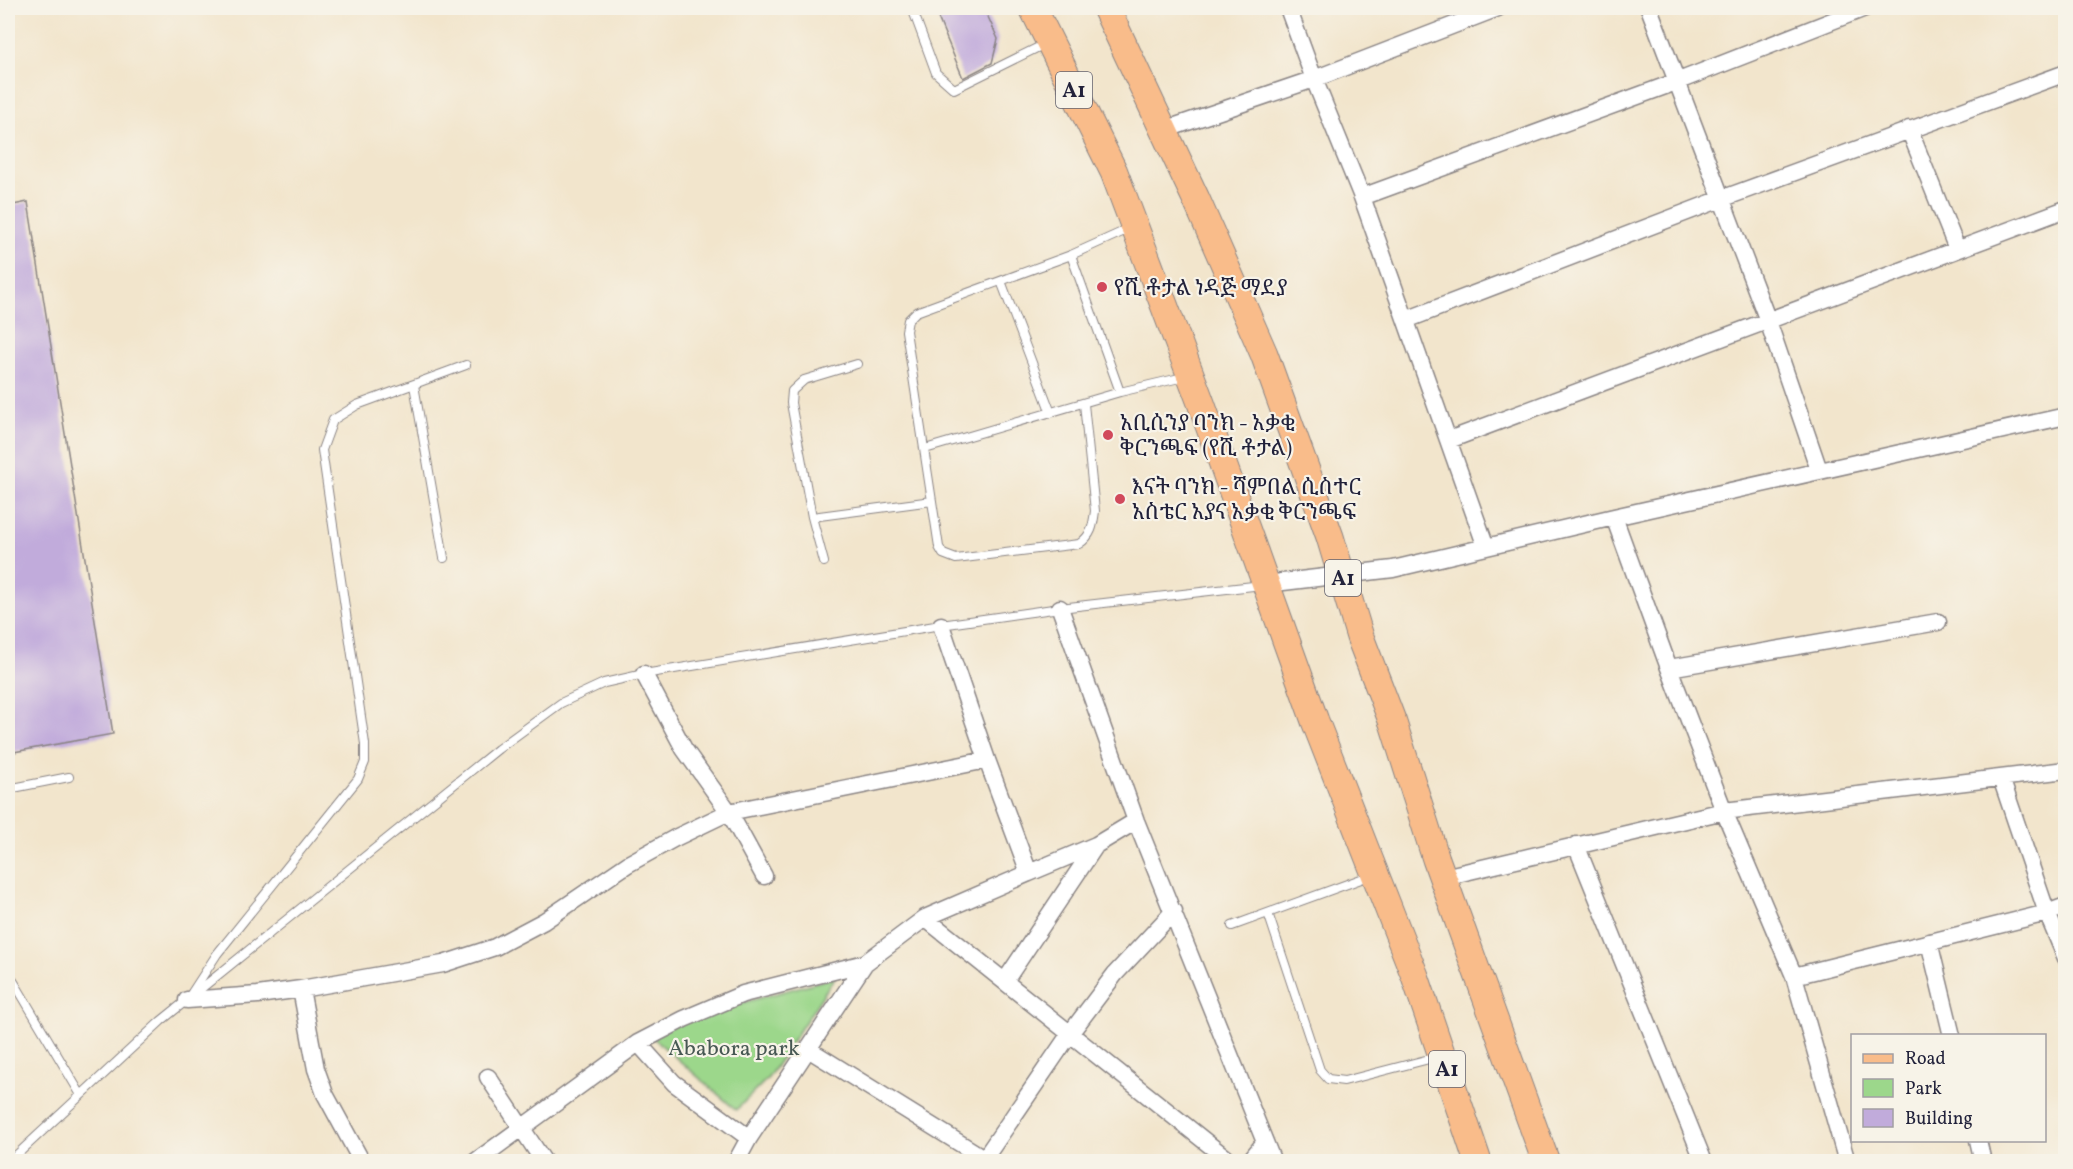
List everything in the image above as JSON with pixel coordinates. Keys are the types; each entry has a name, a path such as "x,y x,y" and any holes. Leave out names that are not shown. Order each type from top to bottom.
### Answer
{"main road":[{"name":"A1","path":"1033,8 1114,172 1135,226"},
{"name":"A1","path":"1106,8 1164,130 1264,354 1342,576 1360,637 1393,723 1436,859 1546,1161"},
{"path":"1135,226 1191,375"},
{"name":"A1","path":"1191,375 1315,721 1415,976 1478,1161"}],"street":[{"path":"1288,8 1362,197 1486,547"},
{"path":"1164,130 1314,79 1497,8"},
{"path":"1649,8 1768,321 1819,470"},
{"path":"1362,197 1676,82 1863,8"},
{"path":"1406,320 1721,199 2066,73"},
{"path":"1909,129 1957,249"},
{"path":"1449,440 2066,209"},
{"path":"1266,584 1393,569 1819,470 2066,416"},
{"path":"1614,517 1668,668 1724,811 1794,976 1847,1161"},
{"path":"1060,608 1136,821 1273,1161"},
{"path":"1668,668 1938,622"},
{"path":"941,625 1029,873"},
{"path":"644,674 684,749 729,812 764,876"},
{"path":"187,1000 258,995 301,989 443,964 495,947 544,921 628,864 729,812 987,760"},
{"path":"1444,877 1724,811 2066,770"},
{"path":"2001,778 2047,913 2066,958"},
{"path":"736,1161 865,963 925,918 1096,845 1136,821"},
{"path":"1005,981 1096,845"},
{"path":"1576,845 1704,1161"},
{"path":"1794,976 2047,913 2066,906"},
{"path":"808,1049 986,1160 1069,1035 1115,974 1174,911"},
{"path":"925,918 1069,1035 1231,1161"},
{"path":"1929,942 1952,1034"},
{"path":"475,1161 638,1043 692,1015 743,994 865,963"},
{"path":"301,989 316,1069 325,1094 362,1161"},
{"path":"638,1043 674,1083 749,1138"},
{"path":"488,1077 544,1161"},
{"path":"1249,1161 1265,1142"},
{"path":"1978,1142 1983,1161"}],"lane":[{"path":"912,8 936,73 954,88 1050,42"},
{"path":"1084,404 1095,511 1089,537 1079,544 956,559 943,554 939,547 906,331 908,320 916,312 1071,255 1135,226"},
{"path":"1071,255 1120,392"},
{"path":"1002,281 1051,413"},
{"path":"824,562 812,517 791,403 792,391 804,380 858,364"},
{"path":"187,1000 217,954 358,779 365,762 365,744 322,450 333,420 357,405 466,365"},
{"path":"925,449 1120,392 1191,375"},
{"path":"414,384 444,558"},
{"path":"812,517 932,501"},
{"path":"9,1161 161,1021 405,822 561,703 604,683 644,674 941,625 1060,608 1266,584"},
{"path":"8,789 69,777"},
{"path":"1232,926 1374,874"},
{"path":"1268,913 1320,1070 1328,1079 1344,1081 1442,1056"},
{"path":"8,972 81,1095"}],"green space":[{"name":"Ababora park","path":"835,977 768,1078 736,1110 651,1036 684,1019"}],"building":[{"path":"934,8 984,8 998,39 992,63 963,78"},
{"path":"28,202 113,734 8,753 8,206"}],"place":[{"name":"የሺ ቶታል ነዳጅ ማደያ","path":"1102,287"},
{"name":"አቢሲንያ ባንክ - አቃቂ ቅርንጫፍ (የሺ ቶታል)","path":"1108,435"},
{"name":"እናት ባንክ - ሻምበል ሲስተር አስቴር አያና አቃቂ ቅርንጫፍ","path":"1120,499"}]}
